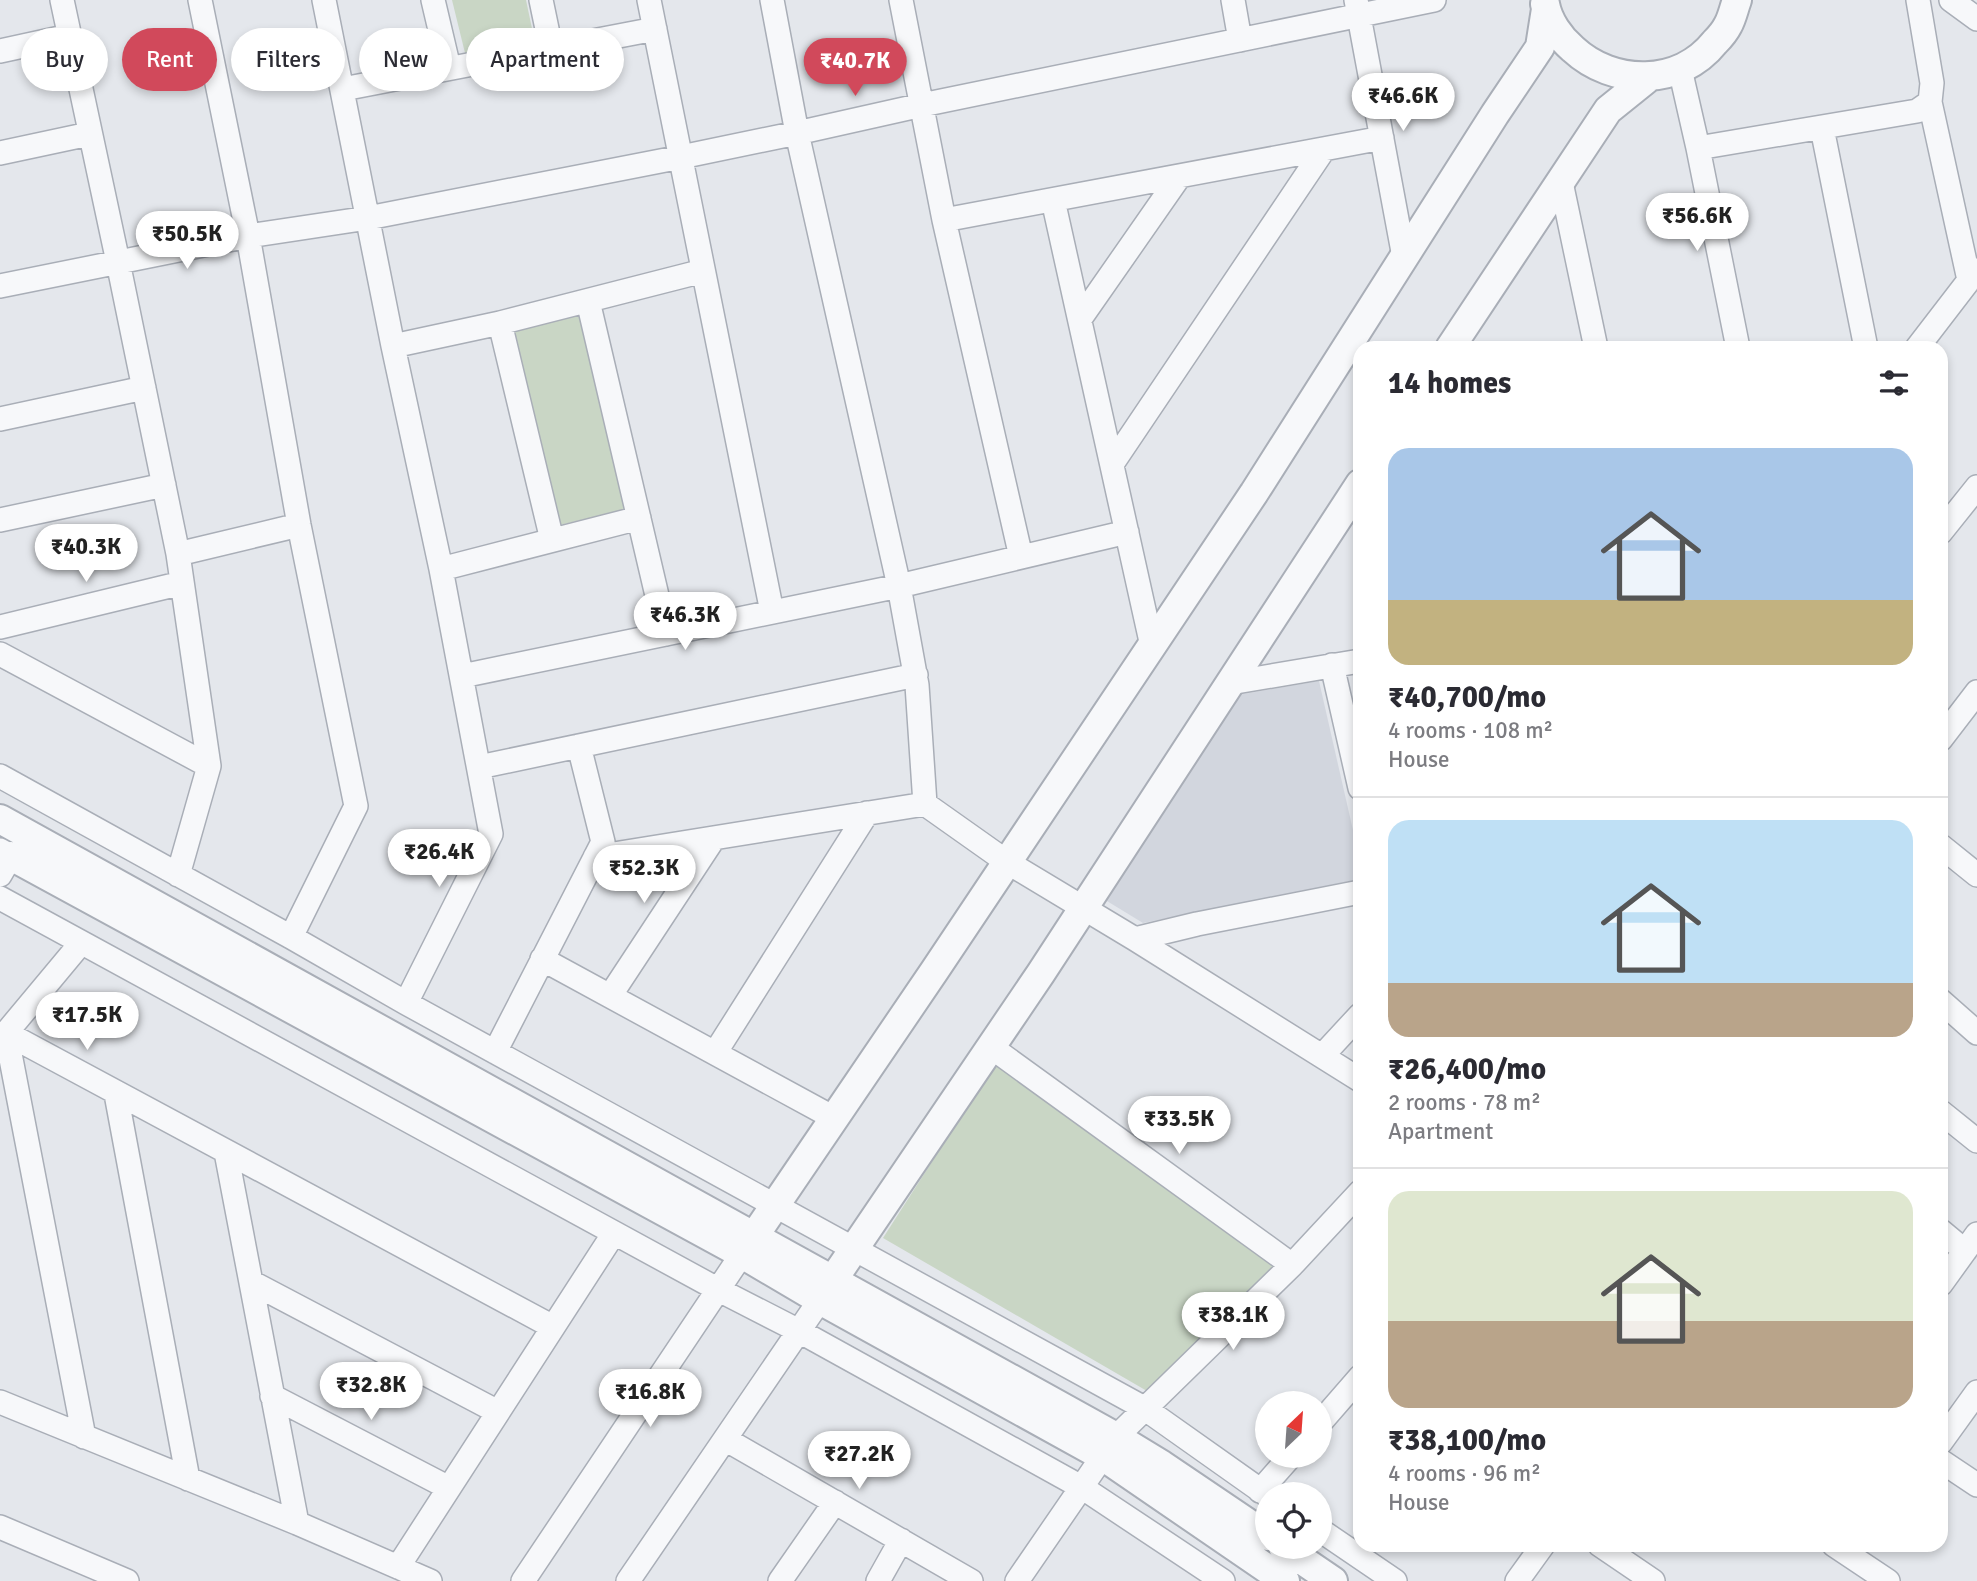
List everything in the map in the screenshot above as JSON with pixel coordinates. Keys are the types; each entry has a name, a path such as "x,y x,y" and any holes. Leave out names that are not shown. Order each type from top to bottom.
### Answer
{"street":[{"path":"62,0 67,28"},
{"path":"200,0 248,236 299,525 356,806 291,937"},
{"path":"324,0 330,28"},
{"path":"433,0 440,28"},
{"path":"541,0 547,28"},
{"path":"649,0 772,612"},
{"path":"772,0 797,133 899,586 916,675 925,804"},
{"path":"901,0 944,220 1021,557"},
{"path":"1233,0 1240,40"},
{"path":"0,286 248,236 368,218 681,157 1240,40 1358,8 1434,0"},
{"path":"1545,5 1562,39 1586,61 1616,74 1649,77 1681,69 1708,52 1728,27 1737,0"},
{"path":"1918,0 1932,83 1930,102 1973,275 1922,341"},
{"path":"1951,0 1977,19"},
{"path":"523,1581 1255,493 1540,47 1545,5"},
{"path":"1358,8 1404,257"},
{"path":"624,35 655,29"},
{"path":"0,51 21,46"},
{"path":"1681,69 1737,341"},
{"path":"1455,341 1608,110 1649,77"},
{"path":"80,91 178,554 209,766 178,874"},
{"path":"343,91 393,346 441,569 491,834 406,1003"},
{"path":"1698,148 1917,111 1930,102"},
{"path":"1822,128 1865,341"},
{"path":"0,153 89,134"},
{"path":"944,220 1382,138"},
{"path":"1112,464 1324,149"},
{"path":"1080,319 1179,177"},
{"path":"1560,182 1594,341"},
{"path":"1053,200 1152,646"},
{"path":"393,346 500,323 704,271"},
{"path":"588,301 666,634"},
{"path":"500,323 552,540"},
{"path":"0,419 144,388"},
{"path":"0,520 164,485"},
{"path":"1948,523 1977,487"},
{"path":"628,1581 991,1047 1353,495"},
{"path":"441,569 639,518"},
{"path":"178,554 299,525"},
{"path":"462,676 899,586 1127,532"},
{"path":"0,627 182,583"},
{"path":"0,654 209,766"},
{"path":"1230,682 1353,662"},
{"path":"1332,665 1353,756"},
{"path":"479,767 916,675"},
{"path":"1948,730 1977,692"},
{"path":"495,1052 603,842 579,746"},
{"path":"0,776 406,1003 1144,1408 1255,1487"},
{"path":"595,857 925,804 1007,863 1135,939 1353,1076"},
{"path":"715,1053 867,813"},
{"path":"0,819 826,1290 1110,1447 1285,1581"},
{"path":"610,996 714,838"},
{"path":"1948,851 1977,874"},
{"path":"4,861 748,1245"},
{"path":"1135,939 1353,893"},
{"path":"0,898 1083,1488 1210,1577"},
{"path":"3,1034 82,943"},
{"path":"542,959 834,1118"},
{"path":"1948,1007 1977,1033"},
{"path":"1322,1056 1353,1023"},
{"path":"3,1034 553,1327"},
{"path":"3,1034 83,1437"},
{"path":"991,1047 1292,1265"},
{"path":"117,1094 188,1479"},
{"path":"1948,1118 1977,1142"},
{"path":"226,1152 296,1523"},
{"path":"1017,1581 1110,1447 1144,1408 1292,1265 1353,1200"},
{"path":"398,1567 614,1233"},
{"path":"1948,1234 1971,1243 1948,1274"},
{"path":"251,1282 498,1412"},
{"path":"1332,1410 1353,1387"},
{"path":"1948,1432 1977,1392"},
{"path":"272,1396 449,1488"},
{"path":"0,1402 430,1581"},
{"path":"725,1439 971,1581"},
{"path":"1110,1447 1162,1465 1255,1528"},
{"path":"1948,1466 1977,1485"},
{"path":"780,1581 835,1502"},
{"path":"0,1527 127,1581"},
{"path":"1332,1539 1395,1581"},
{"path":"878,1581 901,1540"},
{"path":"1517,1581 1538,1552"},
{"path":"1610,1552 1653,1581"},
{"path":"1844,1552 1888,1581"},
{"path":"1301,1559 1333,1581"}],"shaded area":[{"path":"1319,681 1353,830 1353,880 1143,923 1102,898 1238,695"}],"green space":[{"path":"452,0 526,0 532,28 466,28 465,53"},
{"path":"581,313 627,509 560,525 514,328"},
{"path":"996,1062 1274,1266 1147,1391 883,1238"}]}
